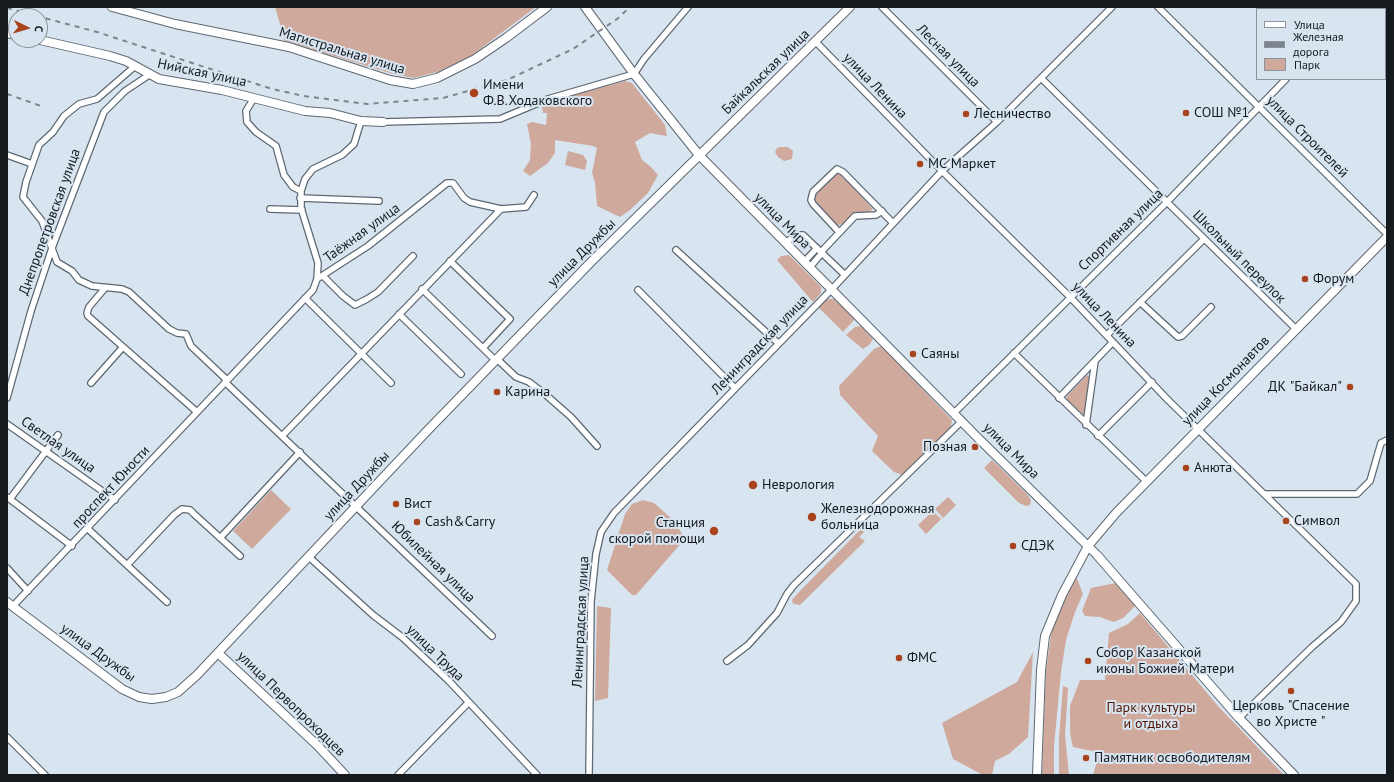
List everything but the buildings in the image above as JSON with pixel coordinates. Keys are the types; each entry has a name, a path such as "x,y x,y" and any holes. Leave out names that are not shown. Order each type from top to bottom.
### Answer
{"street":[{"name":"Магистральная улица","path":"112,7 175,24 289,47 390,80 413,84 438,78 475,59 547,7"},
{"name":"улица Мира","path":"585,7 634,74 699,155 1088,546 1189,658 1239,718 1294,775"},
{"path":"383,122 500,119 548,99 634,74 644,59 688,7"},
{"name":"Байкальская улица","path":"699,155 850,7"},
{"name":"Лесная улица","path":"882,7 997,122"},
{"name":"Ленинградская улица","path":"589,775 591,601 596,554 602,532 619,508 832,289 942,171 997,122 1112,7"},
{"name":"улица Строителей","path":"1158,7 1387,234"},
{"name":"улица Ленина","path":"815,41 942,171 1070,297 1152,382 1356,584 1356,601 1341,622 1312,647 1239,718"},
{"name":"Нийская улица","path":"48,42 95,51 121,59 159,79 207,86 305,111 330,113 361,121 383,122"},
{"path":"105,288 92,286 79,280 72,271 57,262 51,251 42,221 23,197 24,188 39,145 53,132 68,112 78,104 97,99 134,67"},
{"name":"Днепропетровская улица","path":"7,398 31,311 51,251 104,112 111,103 125,91 149,75"},
{"name":"Школьный переулок","path":"1041,78 1296,329"},
{"name":"Спортивная улица","path":"954,413 1166,202 1285,80"},
{"path":"254,98 246,111 247,122 256,132 276,146 284,175 293,187 301,192"},
{"path":"361,121 354,144 342,155 313,169 305,179 301,192 300,198 302,210 316,254 320,278 355,305 367,300 378,292 413,256"},
{"path":"7,155 32,164"},
{"name":"улица Дружбы","path":"10,604 112,683 130,693 143,698 158,699 178,692 218,653 496,359 699,155"},
{"path":"839,232 811,200 813,192 836,170 842,171 893,223"},
{"name":"Таёжная улица","path":"226,381 313,290 320,278 368,246 447,183 454,183 464,198 470,202 501,209 526,207 534,195"},
{"path":"300,198 378,201"},
{"path":"270,208 302,210"},
{"path":"282,436 422,289 501,209"},
{"path":"807,264 855,216 876,216 882,211"},
{"path":"785,243 793,236 799,234 806,237 845,275"},
{"name":"улица Космонавтов","path":"1037,775 1041,670 1045,636 1062,595 1088,546 1116,513 1198,428 1387,238"},
{"path":"1107,335 1204,239"},
{"path":"676,250 778,344"},
{"path":"450,261 510,319 483,348"},
{"path":"105,288 89,307 87,313 197,412"},
{"name":"Юбилейная улица","path":"105,288 126,290 169,329 177,333 186,334 190,346 492,636"},
{"path":"422,289 483,348 516,377 529,382 571,417 597,446"},
{"path":"638,290 735,388"},
{"path":"305,298 391,384"},
{"path":"1140,302 1178,337 1182,336 1211,308"},
{"path":"399,314 461,374"},
{"path":"1060,398 1114,342"},
{"path":"91,383 123,347"},
{"path":"1014,354 1147,482"},
{"path":"1086,424 1096,361"},
{"name":"проспект Юности","path":"10,604 28,591 72,546 226,381"},
{"path":"1098,436 1152,382"},
{"path":"727,661 748,645 777,613 787,594 794,585 962,421"},
{"name":"Светлая улица","path":"7,424 115,500"},
{"path":"58,435 9,498 72,546"},
{"path":"1264,494 1357,494 1370,481 1380,443 1387,440"},
{"path":"220,538 300,452"},
{"path":"127,565 180,509 185,509 192,512 240,556"},
{"path":"88,529 167,602"},
{"name":"улица Труда","path":"309,557 373,615 407,642 449,681 537,775"},
{"path":"7,568 28,591"},
{"name":"улица Первопроходцев","path":"218,653 316,745 345,775"},
{"path":"398,775 468,703"},
{"path":"7,737 45,775"}],"green space":[{"path":"275,7 536,7 468,58 437,72 414,78 393,74 285,41"},
{"path":"625,81 632,83 665,125 667,136 650,133 635,142 642,160 658,175 648,193 620,217 597,206 595,182 592,173 597,148 593,146 555,140 555,153 548,163 530,176 523,171 530,160 531,144 527,124 532,122 546,125 547,113 543,113 542,107 545,103"},
{"path":"788,147 793,151 792,159 784,161 778,157 775,152 777,148"},
{"path":"568,151 583,155 587,161 585,170 565,165"},
{"path":"837,173 841,174 873,209 868,213 856,212 843,224 839,225 835,224 814,199 814,194"},
{"path":"789,255 821,287 821,293 813,302 777,260 781,256"},
{"path":"828,299 834,299 855,319 843,332 818,307"},
{"path":"861,326 873,339 869,345 863,349 846,335 855,327"},
{"path":"881,346 952,420 951,427 902,475 894,472 872,451 878,436 840,395 839,386 874,349"},
{"path":"1087,375 1090,377 1085,414 1083,414 1067,400 1067,396"},
{"path":"992,460 1027,494 1031,500 1030,505 1026,506 1019,503 984,468"},
{"path":"271,490 291,509 252,549 233,531"},
{"path":"948,497 956,505 943,518 935,509"},
{"path":"643,500 654,503 671,518 683,535 683,541 636,595 632,595 607,570 625,514 632,504"},
{"path":"933,511 941,519 926,534 918,525"},
{"path":"861,529 864,532 859,537 865,541 800,605 793,604 792,600 799,592"},
{"path":"1076,576 1083,594 1075,612 1066,640 1061,672 1054,746 1054,775 1042,775 1046,671 1052,628 1062,602"},
{"path":"1116,583 1136,605 1123,618 1114,622 1100,617 1085,616 1082,611 1091,588"},
{"path":"597,606 611,608 608,698 595,701"},
{"name":"Парк культуры и отдыха","path":"1140,613 1218,706 1284,775 1093,775 1097,761 1097,752 1073,747 1070,733 1070,706 1080,680 1105,680 1109,633 1128,624"},
{"path":"1033,652 1028,737 1009,754 995,761 992,775 983,775 953,759 942,723 1017,682"},
{"path":"1063,686 1068,688 1065,735 1069,775 1059,775 1059,739"}],"railway":[{"path":"7,8 97,32 272,89 304,96 367,104 443,98 507,80 573,49 617,19 630,7"},
{"path":"7,94 44,107"}],"place":[{"name":"Имени Ф.В.Ходаковского","path":"474,93"},
{"name":"СОШ №1","path":"1186,113"},
{"name":"Лесничество","path":"966,114"},
{"name":"МС Маркет","path":"920,164"},
{"name":"Форум","path":"1305,279"},
{"name":"Саяны","path":"913,354"},
{"name":"ДК \"Байкал\"","path":"1350,387"},
{"name":"Карина","path":"497,392"},
{"name":"Позная","path":"975,447"},
{"name":"Анюта","path":"1186,468"},
{"name":"Неврология","path":"753,485"},
{"name":"Вист","path":"396,504"},
{"name":"Железнодорожная больница","path":"812,517"},
{"name":"Символ","path":"1286,521"},
{"name":"Cash&Carry","path":"417,522"},
{"name":"Станция скорой помощи","path":"714,531"},
{"name":"СДЭК","path":"1013,546"},
{"name":"ФМС","path":"899,658"},
{"name":"Собор Казанской иконы Божией Матери","path":"1088,661"},
{"name":"Церковь \"Спасение во Христе \"","path":"1291,691"},
{"name":"Памятник освободителям","path":"1086,758"}]}
